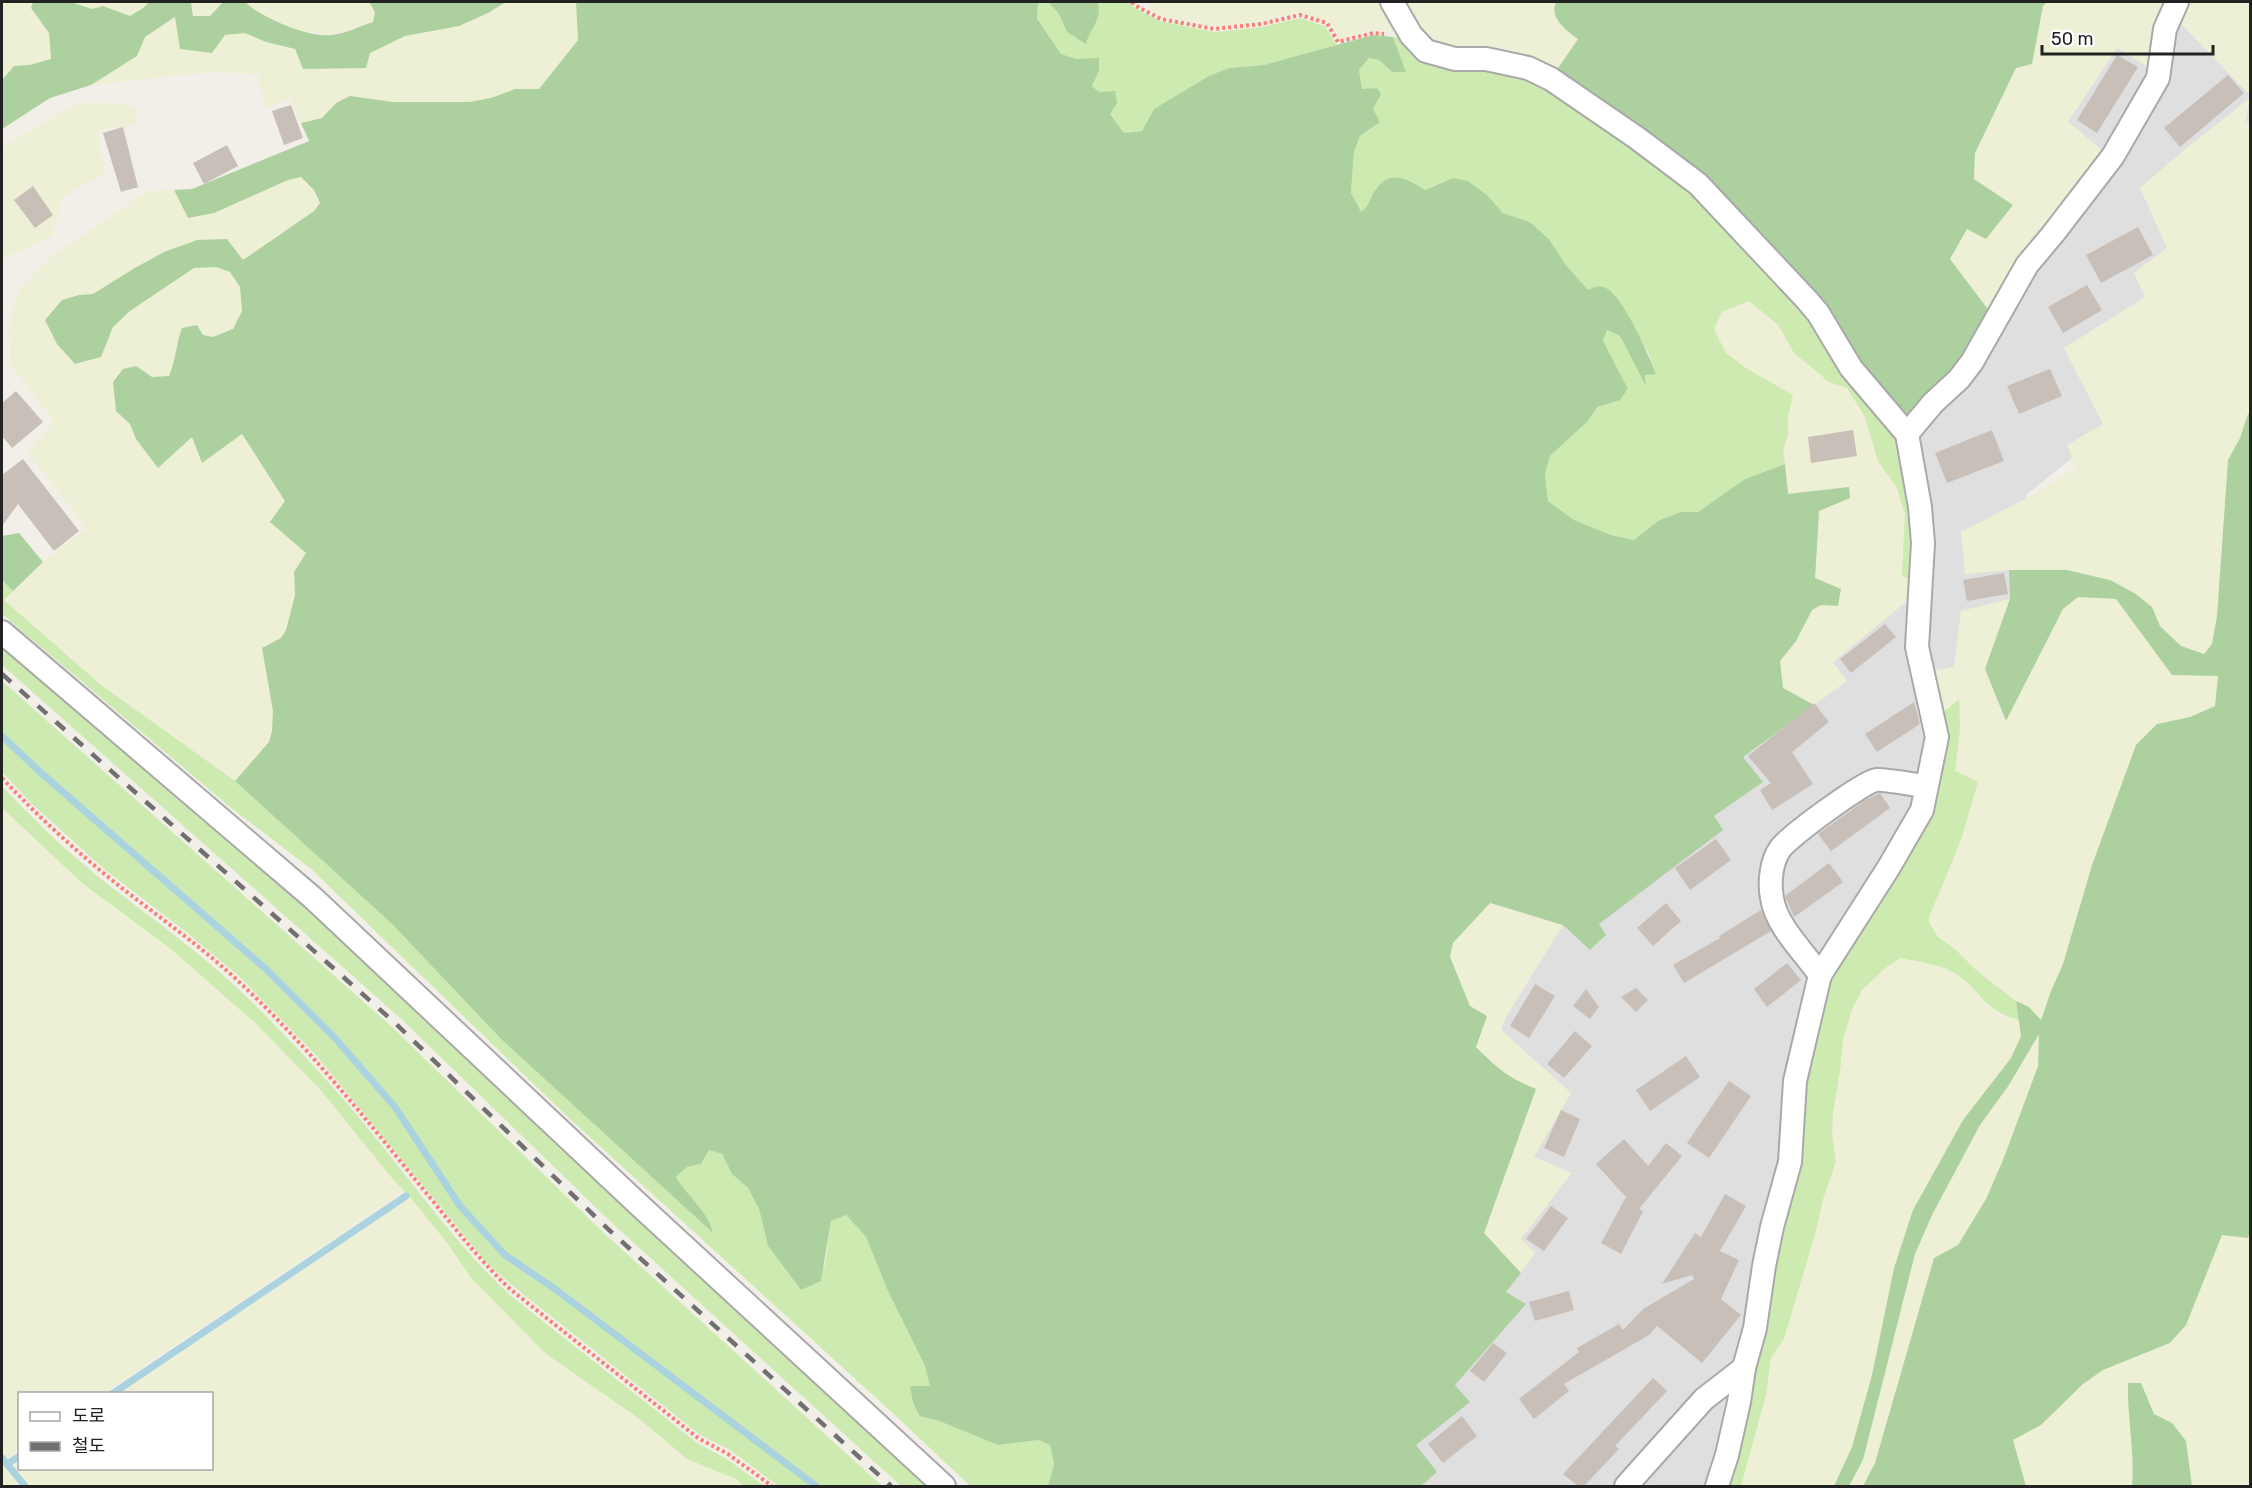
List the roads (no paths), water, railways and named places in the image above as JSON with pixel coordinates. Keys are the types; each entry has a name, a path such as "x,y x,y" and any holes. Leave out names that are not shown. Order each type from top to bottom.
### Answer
{"street":[{"path":"1392,2 1411,35 1426,51 1439,56 1508,63 1528,68 1551,79 1637,138 1698,184 1806,299 1818,314 1851,368 1906,435 1920,507 1923,543 1917,647 1937,737 1922,810 1820,975 1795,1081 1790,1162 1772,1227 1755,1328 1744,1368 1727,1455 1717,1486"},
{"path":"1906,435 1972,362 2026,265 2113,156 2158,78 2165,29 2177,2"},
{"path":"2,632 64,688 313,898 637,1203 944,1486"},
{"path":"1820,975 1786,929 1772,901 1772,875 1780,849 1788,840 1827,810 1877,779 1926,786"},
{"path":"1626,1486 1704,1399 1744,1368"}],"waterway":[{"path":"2,736 266,969 334,1037 395,1107 460,1206 505,1255 555,1289 816,1486"},
{"path":"115,1392 406,1196"},
{"path":"7,1464 18,1457"},
{"path":"2,1458 25,1486"}],"railway":[{"path":"2,674 394,1022 608,1229 891,1486"}]}
